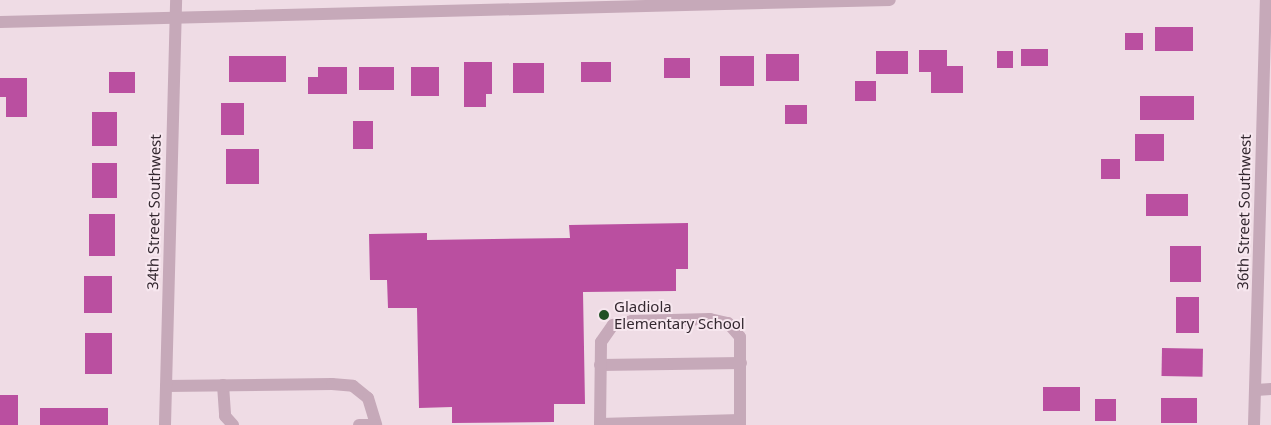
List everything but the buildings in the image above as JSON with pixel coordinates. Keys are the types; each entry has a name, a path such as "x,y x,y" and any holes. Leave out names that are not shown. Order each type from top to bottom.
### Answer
{"street":[{"name":"34th Street Southwest","path":"165,425 176,0"},
{"path":"0,22 890,0"},
{"name":"36th Street Southwest","path":"1254,425 1268,36 1266,0"},
{"path":"710,319 728,323 740,337 740,423 600,424 600,365 601,342 613,325 632,320 710,319"},
{"path":"600,365 741,363"},
{"path":"166,386 332,384 353,386 368,398 375,425 359,425"},
{"path":"223,385 226,416 233,425"},
{"path":"1256,390 1271,389"}],"place":[{"name":"Gladiola Elementary School","path":"604,315"}]}
